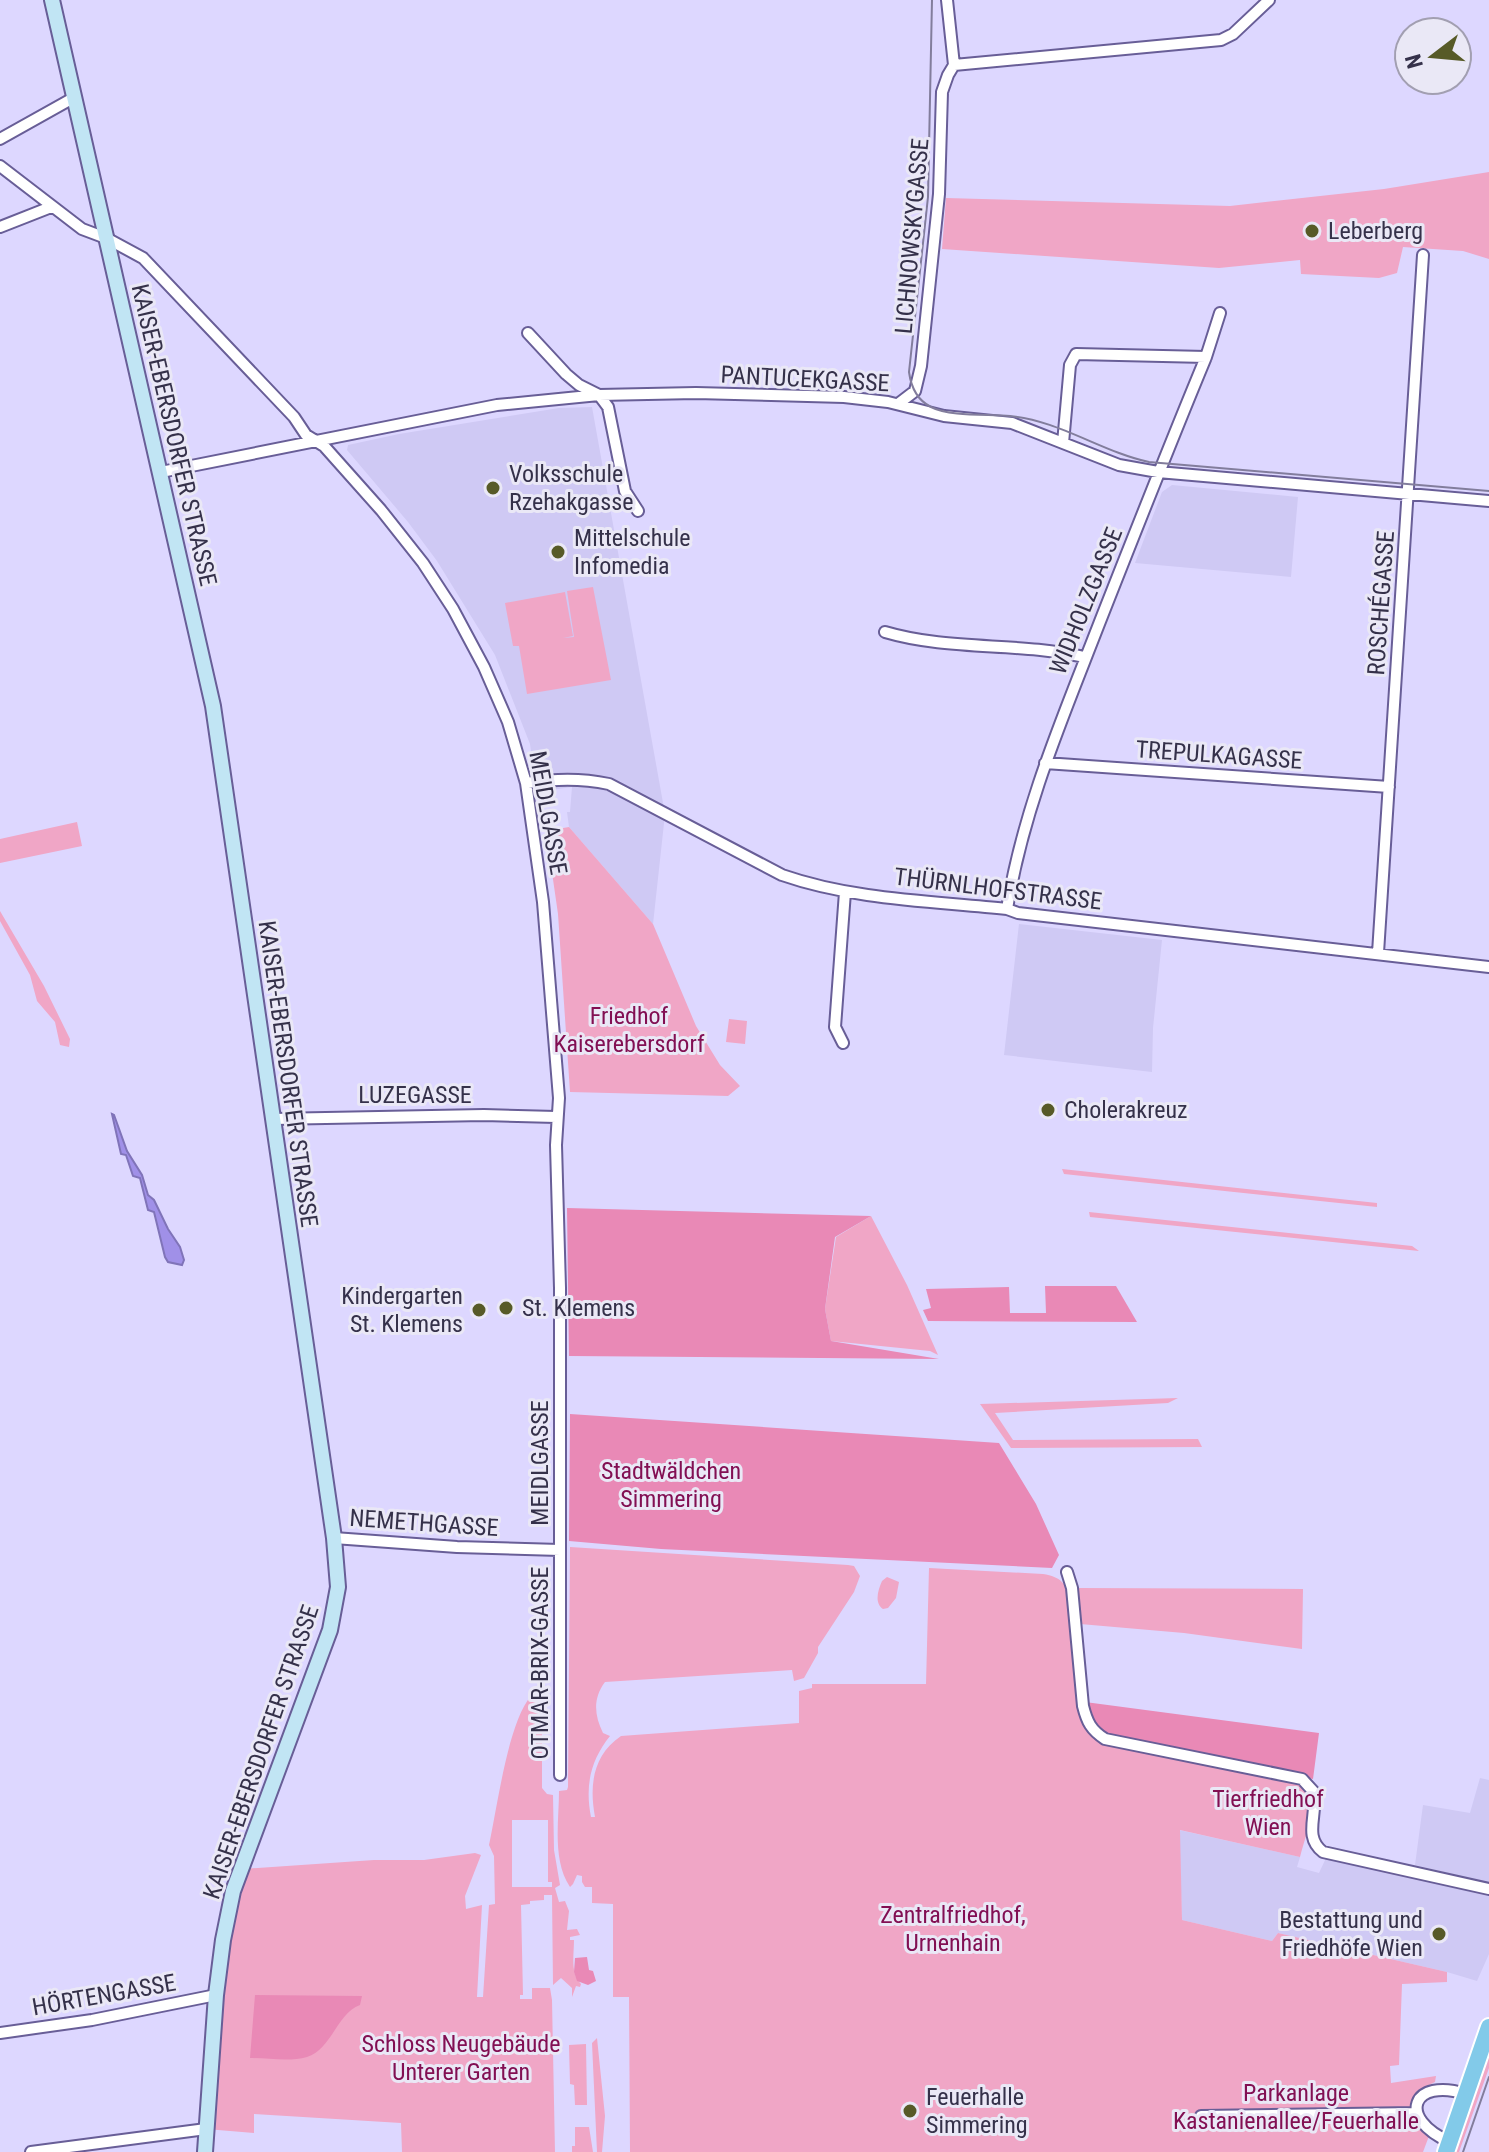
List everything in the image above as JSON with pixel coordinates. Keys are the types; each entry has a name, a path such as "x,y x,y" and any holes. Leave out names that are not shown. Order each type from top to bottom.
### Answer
{"main road":[{"name":"KAISER-EBERSDORFER STRASSE","path":"52,0 213,706 334,1538 338,1587 330,1630 233,1891 220,1955 205,2152"},
{"path":"1448,2147 1489,2027"}],"street":[{"path":"947,0 954,65 1211,42 1233,34 1269,0"},
{"name":"LICHNOWSKYGASSE","path":"898,404 915,391 921,366 939,194 942,92 954,65"},
{"path":"0,139 75,97"},
{"name":"MEIDLGASSE","path":"0,166 82,229 143,258 315,443 324,446 423,563 453,609 484,667 508,722 526,783 551,988 559,1098 556,1117 560,1288 560,1550"},
{"path":"0,227 51,207"},
{"name":"ROSCHÉGASSE","path":"1378,953 1423,255"},
{"name":"WIDHOLZGASSE","path":"1007,909 1027,815 1045,763 1084,657 1206,357 1220,313"},
{"path":"528,333 566,374 599,395 608,407 625,491 638,511"},
{"path":"1063,443 1070,365 1074,355 1082,352 1206,357"},
{"name":"PANTUCEKGASSE","path":"161,472 497,405 599,395 807,395 898,404 944,416 1012,423 1128,468 1489,501"},
{"path":"885,632 910,640 1056,651 1084,657"},
{"name":"TREPULKAGASSE","path":"1045,763 1389,787"},
{"name":"THÜRNLHOFSTRASSE","path":"526,783 559,778 609,784 782,875 845,892 1489,967"},
{"path":"843,1043 835,1027 845,892"},
{"name":"LUZEGASSE","path":"273,1119 337,1116 556,1117"},
{"name":"NEMETHGASSE","path":"334,1538 457,1547 560,1550"},
{"name":"OTMAR-BRIX-GASSE","path":"560,1550 560,1775"},
{"path":"1067,1572 1072,1588 1083,1706 1086,1721 1094,1732 1105,1739 1302,1779 1313,1791 1312,1837 1315,1846 1323,1852 1489,1889"},
{"name":"HÖRTENGASSE","path":"0,2033 92,2020 216,1995"},
{"path":"1416,2113 1420,2100 1428,2092 1444,2089 1466,2094"},
{"path":"1201,2116 1416,2113"},
{"path":"1416,2113 1429,2131 1448,2147"},
{"path":"31,2152 206,2129"}],"shaded area":[{"path":"592,407 665,814 653,924 569,827 567,812 570,812 572,787 537,792 530,744 495,655 437,561 347,450 348,445 399,434 559,408"},
{"path":"1172,485 1298,497 1291,577 1135,563 1162,492"},
{"path":"1019,924 1162,940 1152,1072 1004,1055"},
{"path":"112,1114 127,1151 142,1175 148,1195 154,1200 180,1247 184,1260 182,1265 168,1262 165,1257 154,1212 148,1210 140,1178 133,1176 126,1155 121,1154"},
{"path":"1480,1778 1489,1780 1489,1883 1415,1865 1423,1805 1470,1813"},
{"path":"1179,1830 1300,1857 1297,1867 1319,1873 1326,1858 1489,1896 1489,1954 1477,1981 1278,1933 1272,1941 1182,1920"}],"green space":[{"path":"1489,172 1489,259 1463,251 1403,247 1397,273 1379,278 1301,274 1300,260 1219,268 942,249 946,198 1230,206 1384,189"},
{"path":"593,587 611,680 527,694 519,646 513,646 505,603 565,592 573,636 563,638 574,637 567,591"},
{"path":"77,822 82,846 0,863 0,839"},
{"name":"Friedhof Kaiserebersdorf","path":"569,827 653,924 696,1026 720,1065 740,1086 728,1096 570,1092 558,914 546,831"},
{"path":"0,911 44,986 70,1039 69,1047 60,1045 55,1022 37,1001 30,975 0,921"},
{"path":"729,1019 747,1021 745,1044 726,1042"},
{"path":"1062,1169 1377,1203 1377,1207 1064,1174"},
{"path":"567,1208 871,1216 835,1237 825,1309 831,1341 939,1359 569,1356"},
{"path":"1089,1212 1412,1246 1419,1251 1090,1217"},
{"path":"871,1216 907,1285 938,1355 930,1351 831,1341 825,1309 836,1237"},
{"path":"1045,1286 1116,1286 1137,1322 928,1321 923,1310 931,1308 926,1289 1009,1287 1010,1313 1046,1313"},
{"path":"1178,1398 1168,1403 995,1413 1013,1440 1198,1439 1202,1447 1011,1448 980,1404"},
{"name":"Stadtwäldchen Simmering","path":"570,1414 999,1443 1036,1504 1059,1555 1052,1568 661,1549 569,1541"},
{"name":"Zentralfriedhof, Urnenhain","path":"570,1547 848,1565 854,1566 860,1576 854,1592 818,1647 818,1653 804,1678 794,1681 792,1670 605,1682 598,1694 597,1713 603,1733 610,1736 591,1774 591,1817 595,1817 595,1772 604,1752 621,1736 799,1723 799,1691 812,1688 812,1684 926,1684 929,1568 1043,1574 1058,1579 1070,1599 1079,1712 1086,1728 1300,1782 1310,1798 1310,1817 1300,1857 1180,1830 1182,1920 1272,1941 1278,1933 1447,1972 1447,1982 1402,1984 1399,2065 1390,2066 1391,2083 1436,2076 1435,2082 1417,2091 1410,2107 1412,2122 1429,2136 1423,2152 630,2152 629,1997 613,1997 613,1904 592,1903 592,1887 585,1887 582,1876 577,1875 570,1887 559,1853 559,1791 568,1787"},
{"path":"887,1577 899,1582 896,1598 888,1608 883,1609 878,1603 879,1588"},
{"path":"1078,1588 1303,1589 1302,1649 1184,1633 1080,1624"},
{"name":"Schloss Neugebäude Unterer Garten","path":"531,1696 542,1696 542,1788 553,1795 554,1850 560,1885 555,1888 559,1902 565,1901 569,1911 567,1930 577,1929 580,1935 570,1937 574,1940 574,1970 581,1984 580,1987 576,1986 572,1997 572,1988 561,1978 553,1985 552,1895 544,1895 544,1900 521,1905 523,1995 520,1999 532,1999 532,1988 550,1988 552,2000 555,2152 402,2152 401,2123 254,2114 254,2133 206,2129 216,1995 242,1869 481,1855 465,1896 466,1909 482,1905 477,1997 483,1997 489,1905 495,1904 494,1856 489,1845 510,1745 523,1708","holes":["512,1820 548,1820 548,1882 552,1882 552,1887 512,1887"]},
{"path":"1085,1702 1319,1733 1313,1779 1101,1734 1089,1718"},
{"path":"587,1957 589,1970 593,1971 596,1981 588,1985 577,1981 574,1972 575,1958"},
{"path":"255,1995 362,1996 360,2005 346,2015 316,2053 286,2060 250,2058"},
{"path":"597,2038 605,2116 602,2152 597,2152 592,2043"},
{"path":"586,2044 587,2105 575,2105 574,2085 570,2084 569,2045"},
{"path":"1489,2052 1489,2068 1459,2152 1455,2152"},
{"path":"575,2127 589,2127 593,2152 572,2152"}],"tram line":[{"path":"932,0 928,197 909,372 913,388 922,401 948,412 1010,416 1045,423 1149,462 1489,491"},
{"path":"1463,2152 1489,2077"}],"place":[{"name":"Leberberg","path":"1312,231"},
{"name":"Volksschule Rzehakgasse","path":"493,488"},
{"name":"Mittelschule Infomedia","path":"558,552"},
{"name":"Cholerakreuz","path":"1048,1110"},
{"name":"St. Klemens","path":"506,1308"},
{"name":"Kindergarten St. Klemens","path":"479,1310"},
{"name":"Bestattung und Friedhöfe Wien","path":"1439,1934"},
{"name":"Feuerhalle Simmering","path":"910,2111"}],"park label":[{"name":"Tierfriedhof Wien","path":"1268,1813"},
{"name":"Parkanlage Kastanienallee/Feuerhalle","path":"1296,2107"}]}
